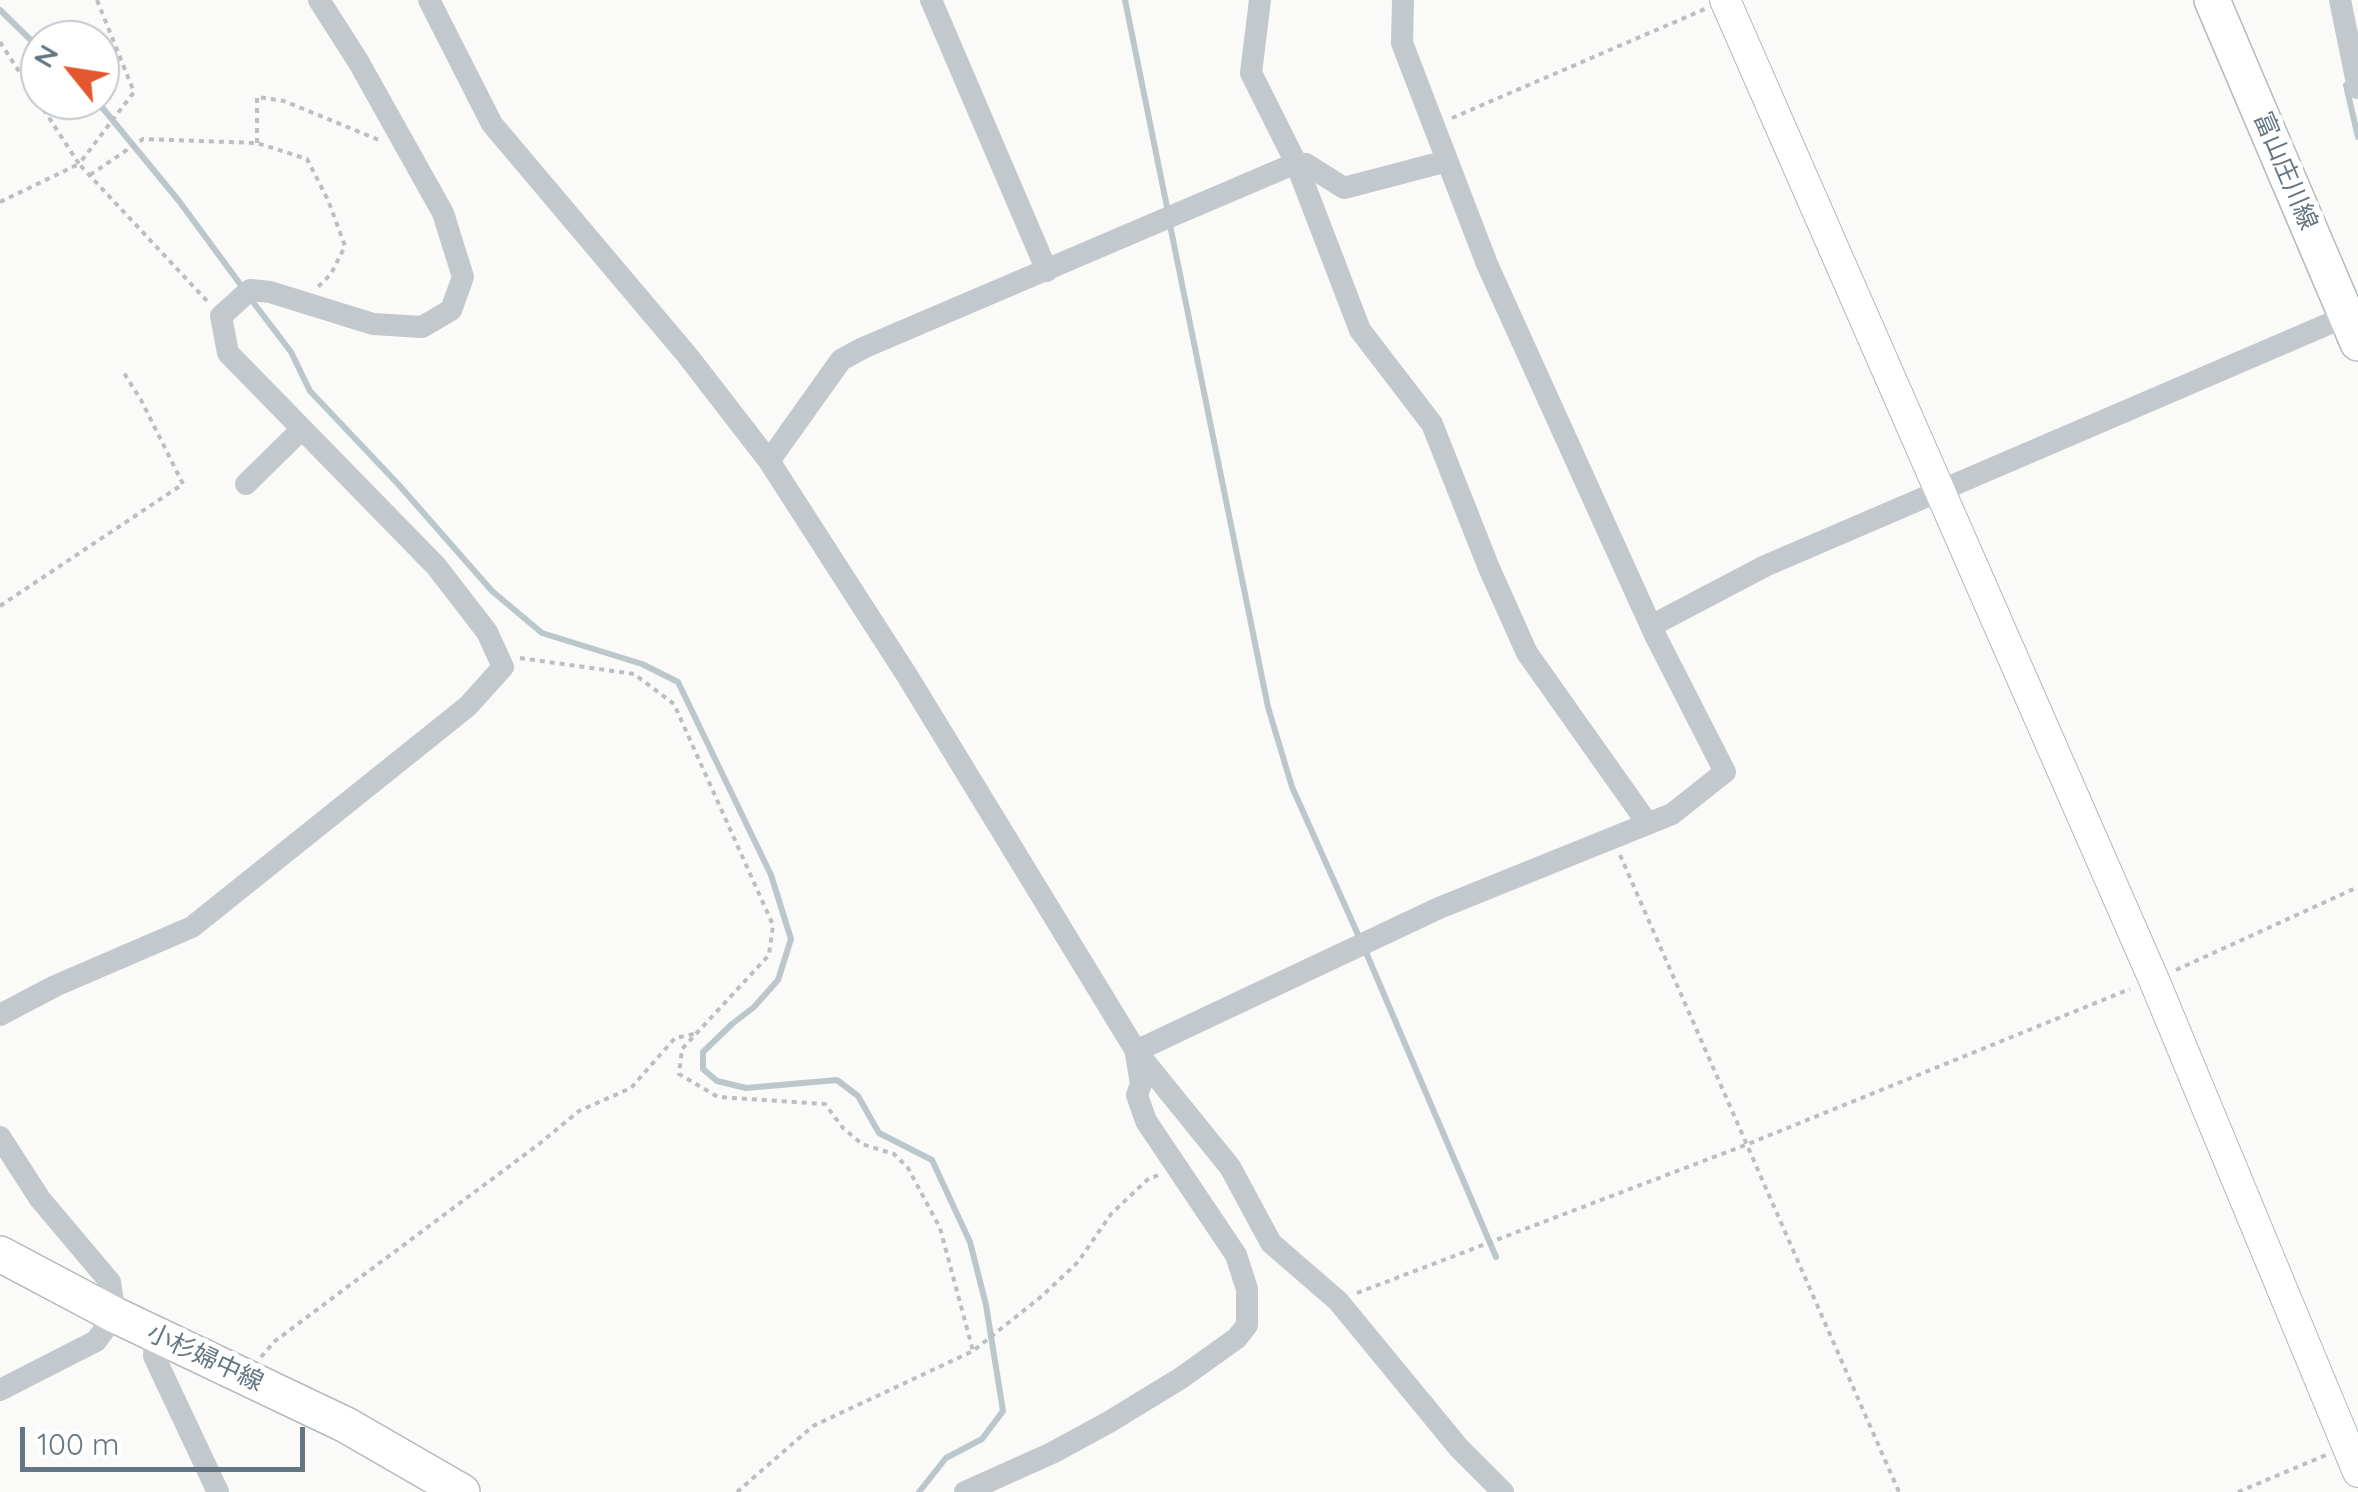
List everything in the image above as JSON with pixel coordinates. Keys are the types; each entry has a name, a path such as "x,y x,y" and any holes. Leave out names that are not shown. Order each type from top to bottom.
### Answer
{"main road":[{"name":"富山庄川線","path":"2212,0 2353,330"},
{"name":"小杉婦中線","path":"0,1254 115,1316 346,1425 462,1492"}],"street":[{"path":"0,1016 54,986 192,928 468,706 502,668 487,632 436,566 228,353 221,316 250,290 270,292 373,324 422,328 451,310 463,277 443,212 319,0"},
{"path":"429,0 492,124 687,356 768,461 908,677 1136,1051 1230,1167 1271,1243 1338,1301 1459,1448 1503,1492"},
{"path":"932,0 1046,271"},
{"path":"1260,0 1251,73 1296,162 1360,330 1432,424 1528,654 1648,824"},
{"path":"1136,1051 1439,908 1672,814 1726,772 1651,626 1487,264 1402,43 1403,0"},
{"path":"2340,0 2358,88"},
{"path":"1716,4 1939,493 2154,980 2352,1459"},
{"path":"768,461 841,360 1296,162 1306,164 1344,188 1447,161"},
{"path":"1651,626 1765,566 2353,330"},
{"path":"246,484 301,430"},
{"path":"965,1492 1108,1422 1182,1378 1237,1338 1247,1325 1247,1288 1236,1255 1146,1122 1137,1096 1142,1084 1136,1051"},
{"path":"0,1137 40,1199 110,1282 115,1316 96,1342 0,1390"},
{"path":"154,1334 154,1356 218,1492"}],"path":[{"path":"0,202 79,164 134,92 97,0"},
{"path":"1434,126 1716,4"},
{"path":"0,42 79,164 221,316"},
{"path":"257,143 257,98 284,102 409,152"},
{"path":"90,175 143,139 257,143 307,159 345,246 331,274 303,302"},
{"path":"0,606 183,484 142,400 124,373"},
{"path":"502,668 522,657 634,674 674,704 774,925 769,956 682,1049 679,1074 718,1097 824,1104 862,1144 894,1154 908,1168 940,1228 974,1352"},
{"path":"1612,839 1899,1492"},
{"path":"1338,1301 1748,1144 2154,980 2358,887"},
{"path":"244,1376 275,1341 579,1111 631,1088 676,1038 699,1032"},
{"path":"737,1492 813,1426 974,1352 1078,1262 1110,1214 1147,1180 1177,1168"},
{"path":"2238,1492 2352,1459"}],"waterway":[{"path":"1125,0 1168,212"},
{"path":"0,10 20,30"},
{"path":"2346,85 2358,137"},
{"path":"112,120 243,288"},
{"path":"1170,225 1268,707 1292,787 1360,939"},
{"path":"250,298 291,352 310,391 492,591 542,633 642,664 678,682 771,875 791,939 778,980 703,1052 703,1069 717,1081 746,1088 837,1080 858,1096 879,1133 932,1160 970,1242 986,1305 1003,1411 982,1439 946,1458 919,1492"},
{"path":"1365,950 1496,1257"}]}
